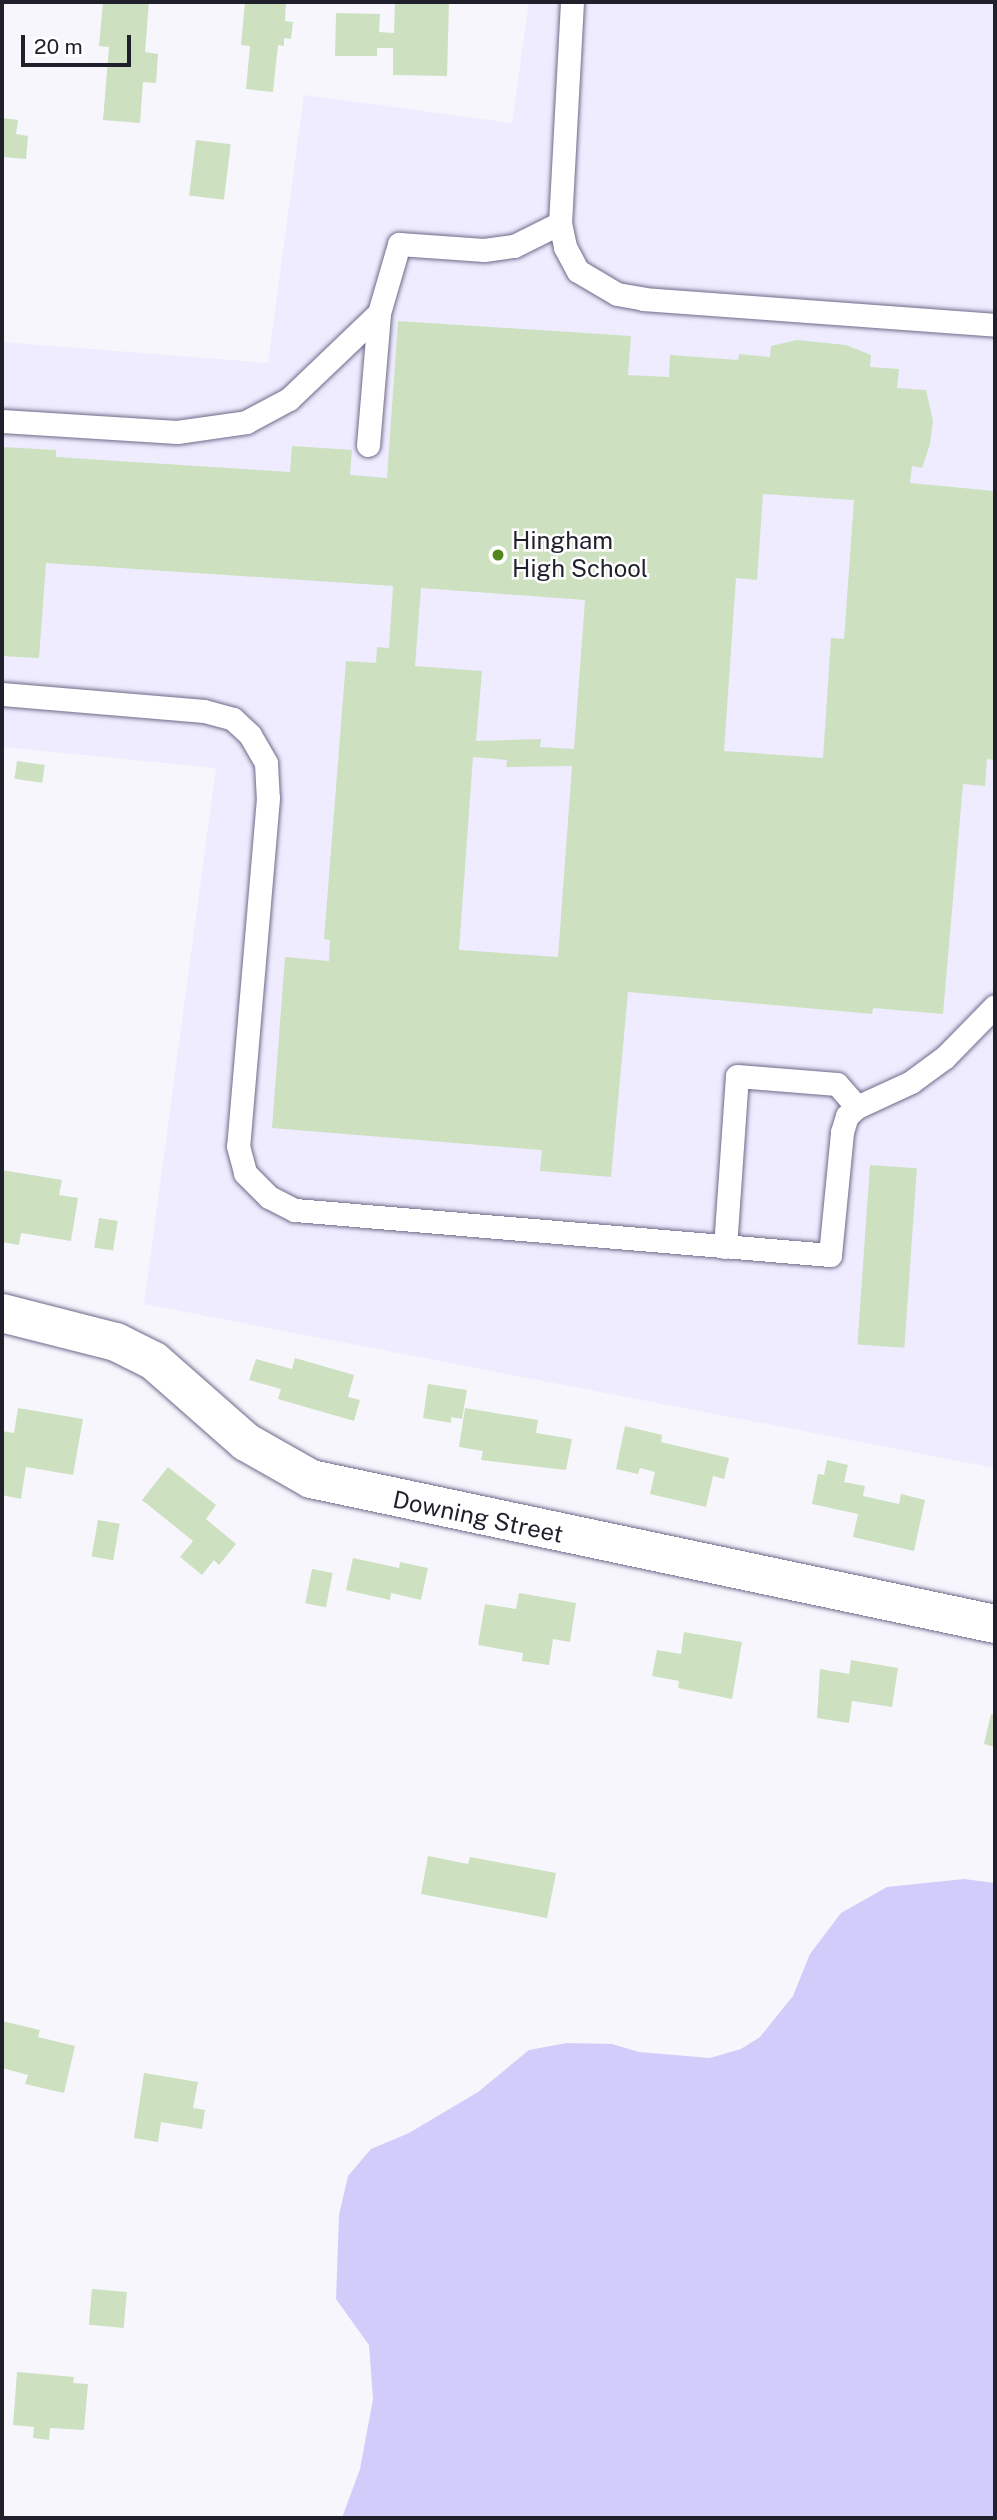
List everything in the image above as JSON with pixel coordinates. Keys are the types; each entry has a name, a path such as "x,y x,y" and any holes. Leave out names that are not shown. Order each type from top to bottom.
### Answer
{"street":[{"name":"Downing Street","path":"2,1313 116,1342 154,1361 246,1442 311,1479 995,1623"}],"lane":[{"path":"572,2 560,223 565,247 578,271 617,294 995,325"},
{"path":"368,445 379,313 399,244 484,250 514,246 560,223"},
{"path":"2,422 177,432 246,422 289,400 379,313"},
{"path":"2,694 205,710 233,719 250,735 266,763 268,798 238,1146 245,1173 269,1198 295,1210 830,1255 842,1132 857,1107 911,1082 945,1057 995,1006"},
{"path":"725,1247 737,1076 837,1084 857,1107"}],"shaded area":[{"name":"Hingham High School","path":"529,2 995,2 995,1468 144,1304 216,768 2,747 2,342 268,363 304,95 512,123"},
{"path":"964,1879 995,1883 995,2518 342,2518 360,2469 373,2399 369,2345 336,2299 339,2215 348,2176 371,2149 409,2133 478,2092 529,2050 567,2043 612,2044 639,2052 710,2058 741,2049 760,2037 793,1996 810,1954 841,1913 887,1887"}],"building":[{"path":"103,2 149,2 145,52 158,54 156,83 143,82 140,123 103,120 109,47 99,46"},
{"path":"245,2 286,2 285,21 293,22 291,39 284,38 284,46 278,45 273,92 246,89 250,46 241,45"},
{"path":"395,2 449,2 447,76 393,75 393,48 377,48 377,56 335,56 336,13 380,14 379,32 394,33"},
{"path":"2,118 18,120 16,134 28,136 26,159 2,157"},
{"path":"196,140 231,144 224,200 189,196"},
{"path":"398,321 631,336 628,375 669,377 670,355 738,360 739,354 770,357 771,346 797,340 846,345 871,355 870,367 899,369 897,388 926,390 933,421 930,444 922,468 912,466 910,483 995,491 995,760 987,759 985,786 963,784 943,1014 873,1008 872,1014 628,992 611,1177 540,1171 542,1150 272,1128 285,957 329,961 330,940 324,939 346,661 376,663 377,647 389,648 393,586 46,563 39,658 2,656 2,447 56,450 56,457 290,472 292,446 352,450 350,475 387,478","holes":["763,494 854,500 844,639 831,638 823,758 724,751 736,578 757,580","421,588 585,600 574,749 540,747 541,739 476,741 482,671 415,666","473,757 507,760 506,767 572,766 558,957 459,950"]},
{"path":"17,761 45,765 42,783 14,779"},
{"path":"870,1165 917,1168 904,1348 857,1345"},
{"path":"2,1170 62,1180 59,1195 78,1198 71,1241 21,1233 19,1245 2,1242"},
{"path":"99,1218 118,1221 113,1251 94,1248"},
{"path":"295,1358 354,1375 348,1397 360,1400 354,1421 278,1399 281,1389 249,1380 256,1359 292,1369"},
{"path":"428,1384 467,1390 462,1419 451,1417 451,1423 423,1418"},
{"path":"18,1408 83,1419 73,1475 26,1467 21,1499 2,1495 2,1431 14,1433"},
{"path":"465,1408 538,1420 536,1433 572,1439 566,1470 481,1460 483,1451 459,1447"},
{"path":"625,1426 662,1435 661,1442 729,1458 724,1479 713,1476 706,1507 650,1494 655,1472 640,1468 638,1474 616,1469"},
{"path":"827,1460 848,1465 844,1482 865,1486 863,1496 899,1504 901,1494 925,1500 914,1551 853,1537 858,1514 812,1504 818,1474 824,1475"},
{"path":"168,1467 216,1505 206,1519 236,1544 219,1565 214,1560 202,1575 180,1557 193,1541 142,1500"},
{"path":"98,1520 120,1524 113,1560 92,1556"},
{"path":"353,1558 399,1568 400,1562 428,1568 421,1600 391,1593 390,1600 346,1590"},
{"path":"312,1569 333,1573 326,1607 305,1603"},
{"path":"519,1593 576,1603 570,1642 553,1639 549,1665 522,1661 523,1653 478,1645 485,1604 516,1609"},
{"path":"684,1632 742,1642 732,1699 678,1688 679,1681 652,1676 657,1650 681,1654"},
{"path":"851,1660 898,1668 892,1707 852,1701 849,1723 817,1718 820,1669 849,1674"},
{"path":"991,1714 995,1715 995,1747 984,1744"},
{"path":"428,1856 468,1864 470,1857 556,1873 547,1918 421,1894"},
{"path":"2,2021 40,2030 38,2037 75,2046 64,2093 25,2084 28,2075 2,2068"},
{"path":"144,2073 198,2082 193,2108 205,2110 202,2129 161,2122 158,2142 134,2138"},
{"path":"92,2289 127,2292 124,2328 89,2325"},
{"path":"17,2372 74,2377 73,2383 88,2384 84,2430 50,2428 49,2440 33,2438 34,2427 13,2425"}],"place":[{"name":"Hingham High School","path":"498,555"}]}
